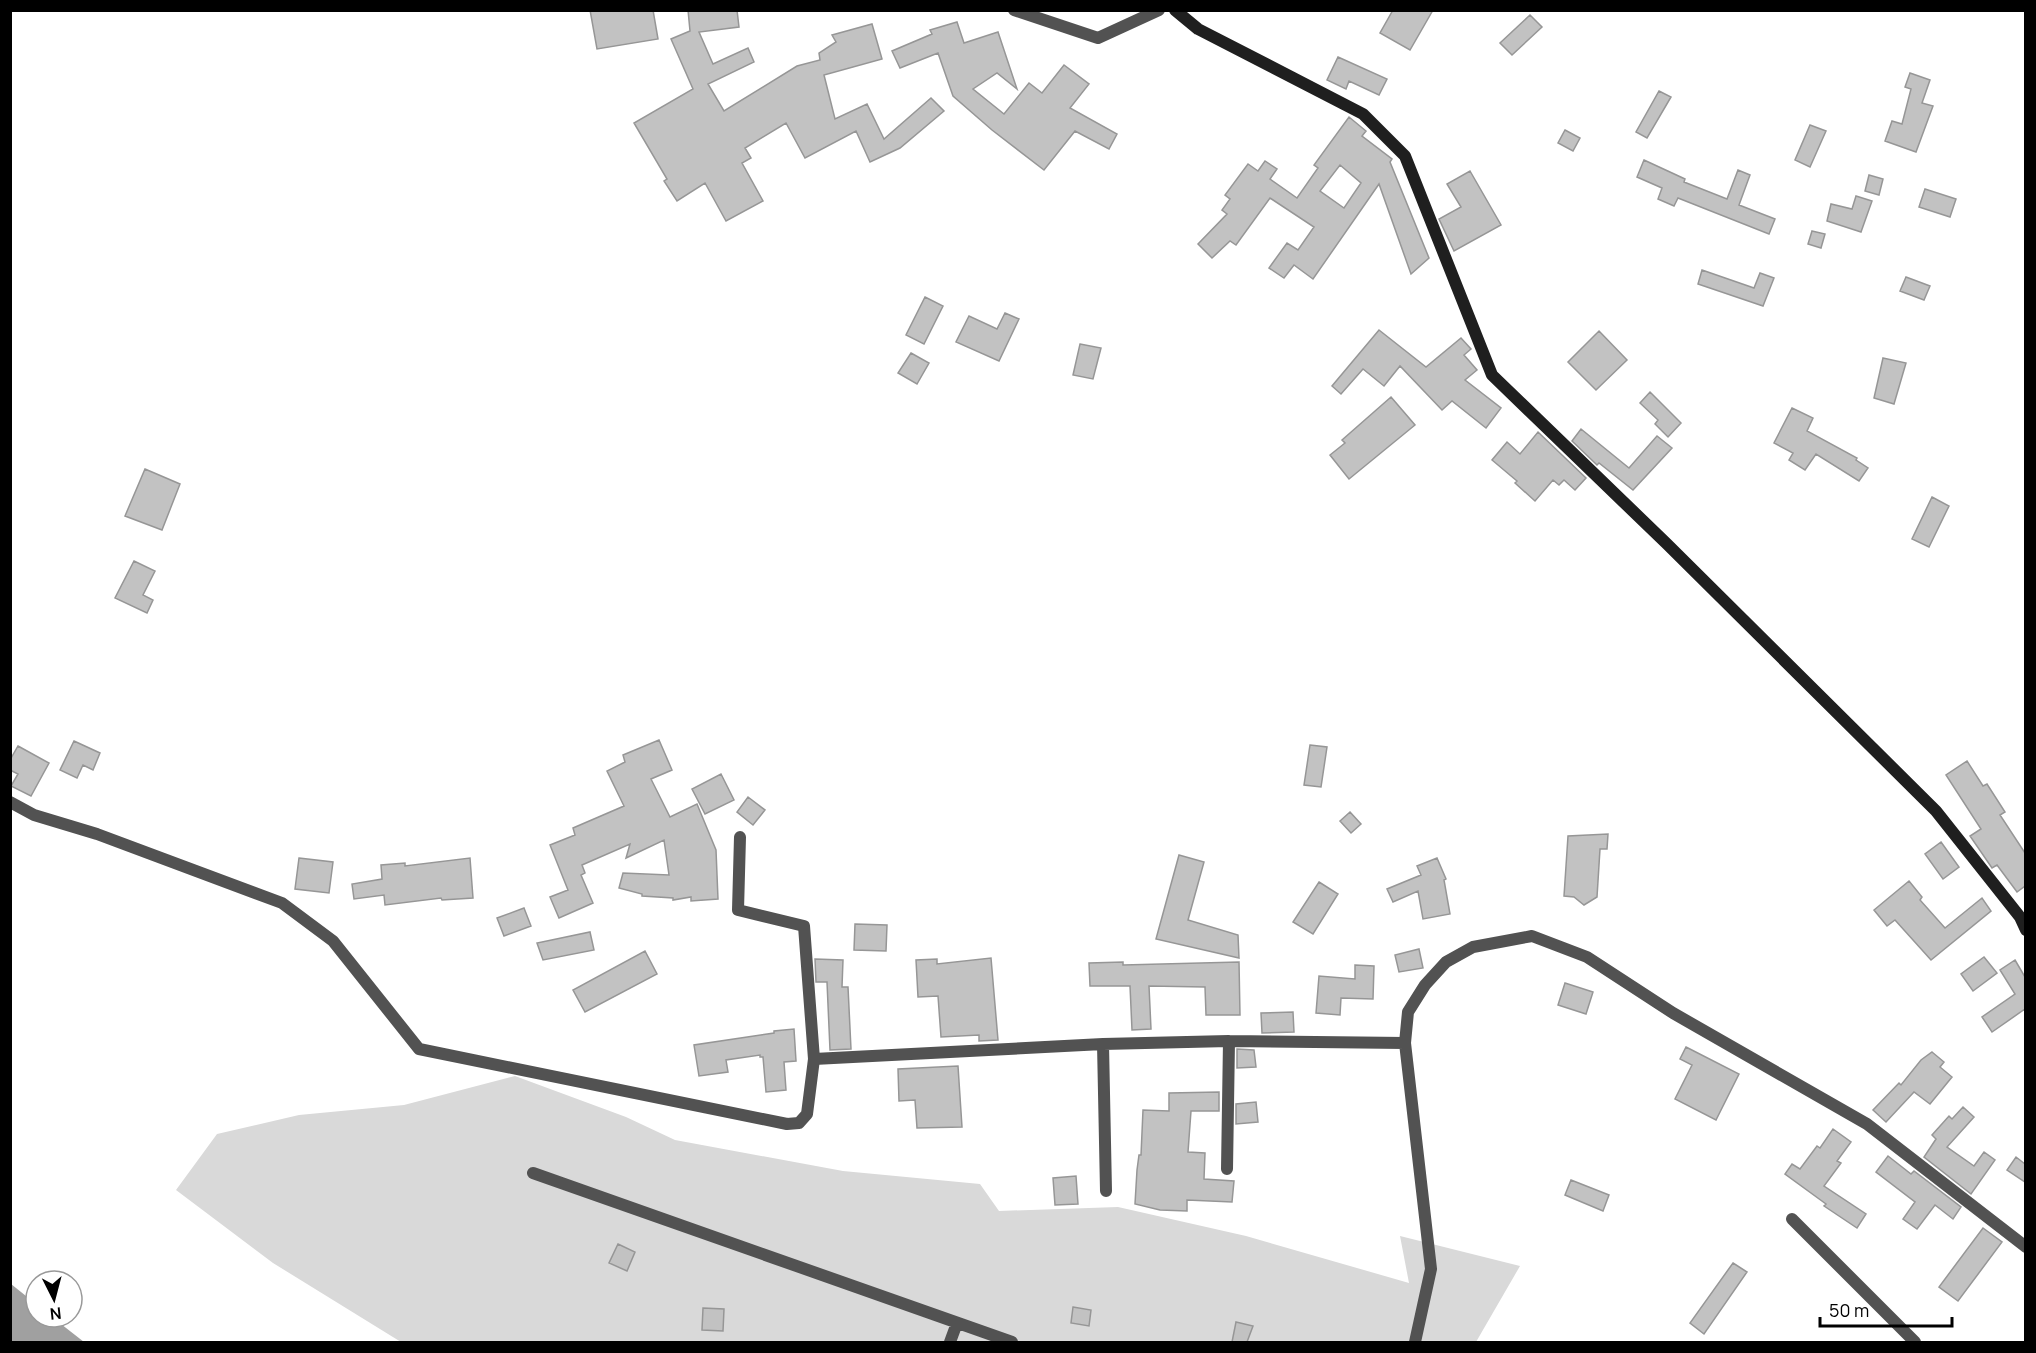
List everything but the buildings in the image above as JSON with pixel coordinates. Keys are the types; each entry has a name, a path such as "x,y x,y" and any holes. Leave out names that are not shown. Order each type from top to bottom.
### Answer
{"street":[{"path":"1014,10 1098,38 1159,10"},
{"path":"1174,10 1198,29 1363,114 1404,156 1492,375 1659,536 1936,810 2020,917 2025,930"},
{"path":"10,802 34,815 97,834 282,903 333,941 419,1049 787,1124 799,1123 807,1114 814,1059 804,926 738,910 740,837"},
{"path":"1415,1342 1431,1269 1405,1043 1408,1012 1425,985 1446,962 1473,947 1532,936 1587,957 1673,1013 1867,1124 2025,1246"},
{"path":"814,1059 1103,1044 1229,1041 1405,1043"},
{"path":"1227,1169 1229,1041"},
{"path":"1103,1044 1106,1191"},
{"path":"533,1173 1012,1342"},
{"path":"1792,1219 1915,1342"},
{"path":"950,1342 957,1323"}],"shaded area":[{"path":"515,1076 626,1117 675,1140 843,1171 980,1184 999,1211 1118,1207 1246,1236 1409,1283 1400,1236 1520,1266 1476,1342 401,1342 273,1263 176,1190 217,1134 299,1115 404,1105"},
{"path":"11,1284 24,1294 24,1329 67,1329 84,1342 11,1342"}]}
